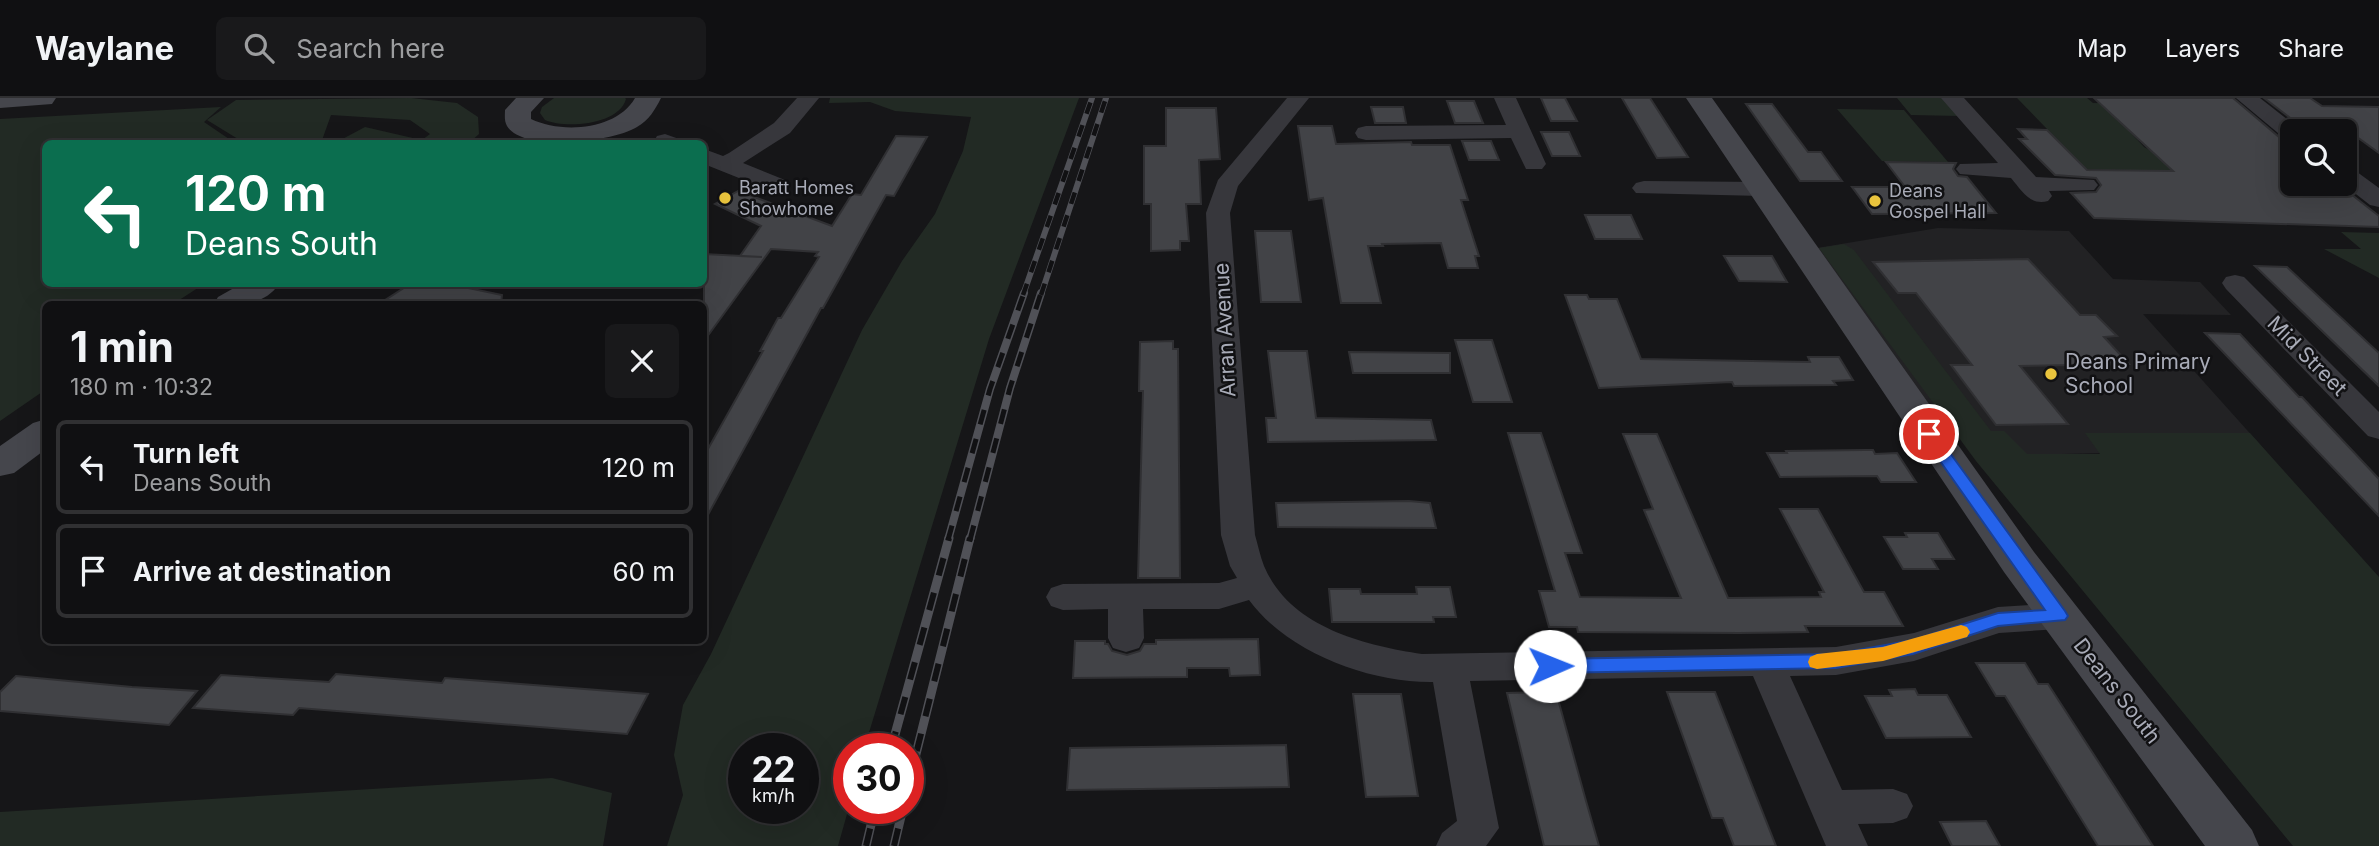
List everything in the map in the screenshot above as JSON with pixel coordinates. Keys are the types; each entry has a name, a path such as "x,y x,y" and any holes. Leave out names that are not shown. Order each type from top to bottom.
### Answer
{"street":[{"path":"0,100 43,98"},
{"path":"520,121 593,134 621,124 642,112 648,98"},
{"path":"715,160 773,136 800,112 808,98"},
{"name":"Arran Avenue","path":"1298,98 1226,185 1218,213 1238,535 1243,561 1255,585 1278,611 1297,626 1339,649 1397,665 1449,668 1836,661 1883,654 1998,620 2059,616"},
{"path":"1505,98 1534,164"},
{"name":"Deans South","path":"1699,98 1996,530 2234,846"},
{"path":"1952,98 2029,183"},
{"path":"2247,98 2280,124"},
{"path":"1419,110 1427,132"},
{"path":"1366,133 1519,131"},
{"path":"715,160 776,185"},
{"path":"1968,170 2029,183 2086,185"},
{"path":"2357,183 2379,200"},
{"path":"1644,188 1762,189"},
{"name":"Mid Street","path":"2235,283 2377,424"},
{"path":"235,301 258,287"},
{"path":"0,464 42,434"},
{"path":"1063,597 1219,596 1255,585"},
{"path":"1125,598 1126,638"},
{"path":"1766,663 1847,846"},
{"path":"1449,668 1478,828 1457,846"},
{"path":"1831,807 1893,806"}],"shaded area":[{"path":"411,98 457,103 478,117 479,134 472,140 422,140 430,134 410,120 331,115 322,140 238,139 207,120 236,100"},
{"path":"554,98 626,99 613,115 590,123 565,124 545,120 540,113 542,107"},
{"path":"830,98 1079,98 989,339 869,733 833,733 833,824 844,824 838,846 667,846 683,795 674,755 683,705 711,654 862,330 902,261 935,214 963,151 971,117 895,111 870,102 829,103"},
{"path":"1897,98 1943,98 1960,116 1911,115"},
{"path":"2017,98 2087,98 2093,103 2182,104 2151,133 2131,133 2144,147 2187,171 2073,169 2042,130 2047,129"},
{"path":"221,107 204,122 231,140 42,140 42,287 199,287 178,301 42,301 42,392 0,421 0,119"},
{"path":"1837,109 1904,110 1948,162 1882,161"},
{"path":"365,127 417,139 415,140 341,140"},
{"name":"Deans Primary School","path":"1938,228 2069,231 2113,279 2200,282 2231,315 2143,314 2264,449 2018,455 1995,432 1944,425 1865,322 1817,248"},
{"path":"2341,232 2379,233 2379,278 2324,249 2361,249"},
{"path":"1844,244 1854,250 1991,431 2004,431 2027,454 2100,454 2085,433 2250,433 2379,577 2379,846 2293,846 1976,461 1819,248"},
{"path":"552,778 612,793 603,846 0,846 0,812"}],"building":[{"path":"1541,98 1565,98 1577,121 1551,121"},
{"path":"1622,98 1650,98 1688,157 1657,158"},
{"path":"2094,98 2233,98 2280,138 2280,196 2353,196 2379,216 2379,227 2094,218 2071,193 2096,192 2101,185 2096,178 2055,175 2019,139 2027,139 2018,129 2047,130 2087,170 2173,171"},
{"path":"2264,98 2310,98 2322,106 2379,107 2379,153 2357,137 2357,119 2292,119"},
{"path":"1447,101 1474,101 1483,123 1455,123"},
{"path":"1746,104 1772,104 1808,152 1821,152 1842,181 1800,181"},
{"path":"1371,107 1403,107 1406,123 1375,123"},
{"path":"1166,108 1216,108 1220,159 1199,160 1201,204 1186,204 1189,241 1180,241 1180,250 1151,251 1151,204 1144,204 1144,146 1166,146"},
{"path":"1298,126 1332,126 1336,144 1411,142 1412,145 1450,145 1468,200 1461,200 1479,256 1475,256 1478,268 1448,268 1441,243 1368,246 1381,303 1341,303 1323,198 1309,200"},
{"path":"1541,132 1569,132 1580,156 1552,156"},
{"path":"896,136 927,137 894,196 886,195 707,517 707,451 763,351 760,351 778,318 781,318 819,257 815,256 818,252 771,249 707,337 707,301 704,301 704,287 707,287 707,254 740,256 761,226 715,204 738,191 832,226 852,194 861,195"},
{"path":"1462,141 1491,141 1499,160 1469,160"},
{"path":"1886,162 1956,163 1953,169 1958,176 1967,177 1996,213 1872,214 1852,187 1905,187"},
{"path":"1585,215 1631,215 1642,239 1595,239"},
{"path":"1255,231 1291,231 1301,302 1261,302"},
{"path":"1724,256 1772,256 1787,282 1739,281"},
{"path":"2028,259 2080,315 2096,315 2117,336 2104,337 2129,364 2020,366 2068,424 1996,425 1951,365 1972,365 1916,293 1898,293 1873,262"},
{"path":"2255,266 2287,267 2379,353 2379,386"},
{"path":"405,287 463,287 502,295 501,301 384,301"},
{"path":"1565,295 1587,295 1589,299 1617,299 1641,359 1810,362 1808,357 1839,357 1853,380 1833,381 1836,385 1734,386 1732,382 1599,388"},
{"path":"2205,333 2240,334 2299,397 2302,397 2379,479 2379,516"},
{"path":"1455,340 1492,340 1512,402 1473,402"},
{"path":"1173,341 1173,349 1178,349 1180,578 1138,578 1143,391 1139,391 1140,342"},
{"path":"1268,351 1307,351 1316,418 1431,420 1436,440 1268,442 1266,418 1276,418"},
{"path":"1349,352 1450,353 1450,373 1353,373"},
{"path":"1508,433 1541,433 1582,553 1565,553 1580,597 1681,598 1644,510 1653,509 1623,434 1657,434 1728,598 1821,597 1819,592 1824,592 1780,509 1818,509 1864,592 1884,592 1903,626 1805,626 1808,632 1739,633 1578,632 1577,627 1549,627 1539,591 1555,591"},
{"path":"1873,450 1875,454 1897,453 1916,482 1881,482 1877,476 1780,477 1767,453 1787,453 1786,451"},
{"path":"1276,503 1430,503 1436,528 1278,527"},
{"path":"1905,533 1938,533 1954,559 1932,559 1938,569 1903,569 1884,537 1907,537"},
{"path":"1416,587 1450,587 1456,617 1433,617 1434,622 1332,622 1329,589 1360,589 1361,594 1417,594"},
{"path":"1258,639 1260,675 1230,676 1229,668 1187,668 1187,677 1073,678 1075,641 1105,641 1112,651 1127,655 1140,651 1144,644 1156,644 1156,640"},
{"path":"1976,663 2025,663 2038,684 2048,684 2153,846 2098,846 2005,696 1996,696"},
{"path":"336,674 442,683 445,678 648,694 627,734 299,708 293,715 193,708 221,675 329,682"},
{"path":"16,676 197,691 169,725 0,711 0,692"},
{"path":"1915,689 1918,695 1947,695 1971,737 1886,738 1865,696 1892,696 1889,690"},
{"path":"1556,692 1599,846 1544,846 1507,693"},
{"path":"1667,692 1715,692 1776,846 1734,846 1723,818 1712,818"},
{"path":"1353,694 1401,694 1418,796 1366,797"},
{"path":"1286,745 1289,787 1067,790 1070,748"},
{"path":"1986,821 2000,846 1952,846 1940,822"}],"railway":[{"path":"1023,295 1092,98"},
{"path":"1041,295 1106,98"},
{"path":"948,540 990,389 1024,293"},
{"path":"970,540 1010,388 1041,293"},
{"path":"895,733 949,538"},
{"path":"921,733 970,538"},
{"path":"866,846 871,824"},
{"path":"894,846 899,824"}],"slow traffic":[{"path":"1817,662 1883,654 1961,632"}],"place":[{"name":"Baratt Homes Showhome","path":"725,198"},
{"name":"Deans Gospel Hall","path":"1875,201"},
{"name":"Deans Primary School","path":"2051,374"}],"route":[{"path":"1550,666 1836,661 1913,647 1998,620 2059,616 1929,434"}]}
